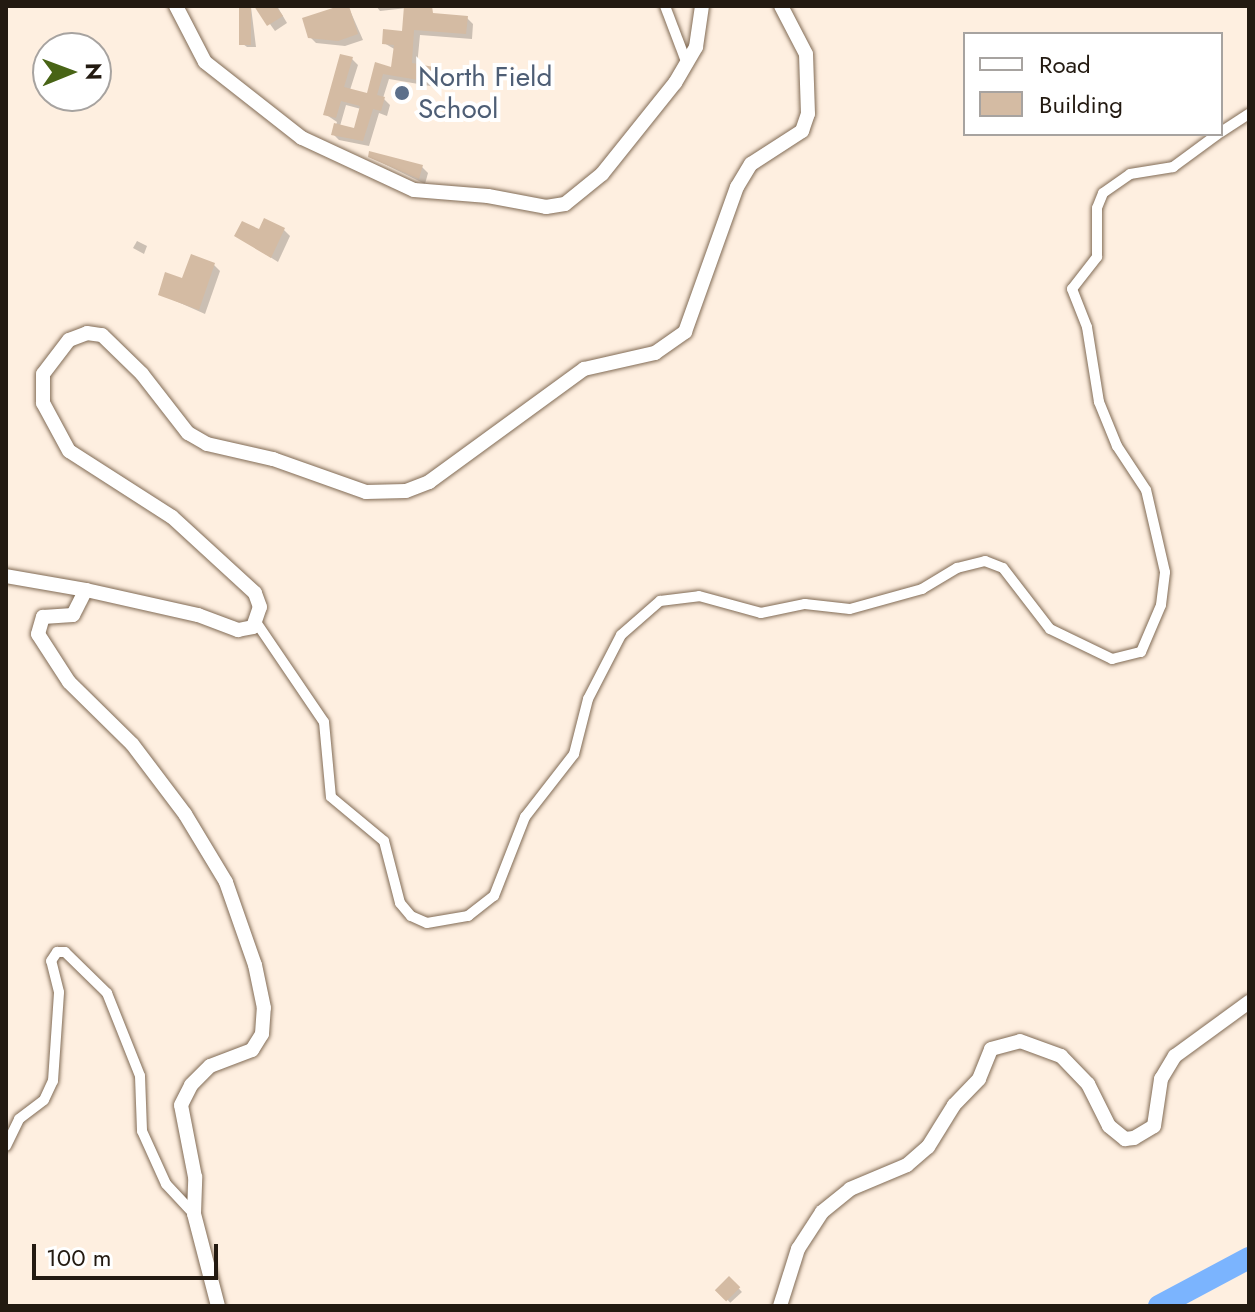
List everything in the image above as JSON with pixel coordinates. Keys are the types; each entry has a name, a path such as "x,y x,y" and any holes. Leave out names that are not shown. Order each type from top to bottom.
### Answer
{"street":[{"path":"176,6 205,62 272,119 357,166 441,195 488,196 546,207 565,204 602,174 687,66 702,6"},
{"path":"665,6 687,66"},
{"path":"781,6 806,54 808,114 802,131 751,164 737,187 685,332 655,353 584,369 429,482 406,491 366,492 273,459 207,444 188,433 142,374 102,335 87,333 69,340 55,353 40,392 69,451 146,496 203,543 255,593 260,607 256,622 324,722 331,797 384,841 400,903 411,916 427,923 468,916 494,896 525,817 574,754 588,699 621,635 660,601 699,596 761,613 805,604 850,609 922,589 968,563 985,561 1003,568 1050,629 1112,659 1141,652 1161,605 1165,572 1146,490 1117,446 1099,402 1087,327 1072,289 1097,257 1097,208 1103,193 1130,174 1173,167 1215,136"},
{"path":"1223,130 1249,114"},
{"path":"6,576 198,615 226,629 238,630 256,622"},
{"path":"86,590 73,615 43,617 38,634 69,682 132,744 185,814 226,882 264,1008 262,1034 252,1050 210,1066 191,1085 181,1105 195,1177 194,1214 218,1306"},
{"path":"6,1146 19,1119 44,1100 53,1081 59,992 51,961 57,952 65,952 107,993 140,1076 142,1131 166,1184 194,1214"},
{"path":"780,1306 798,1249 822,1212 850,1189 907,1165 928,1147 954,1105 979,1079 991,1049 1020,1041 1061,1056 1093,1092 1109,1126 1125,1139 1134,1138 1154,1126 1167,1065 1249,1002"}],"building":[{"path":"239,6 251,6 251,45 239,45"},
{"path":"254,6 276,6 283,16 267,26"},
{"path":"339,6 349,6 358,34 338,41 308,38 302,18"},
{"path":"404,6 432,6 433,13 468,16 466,34 414,30 412,63 439,68 436,83 383,74 377,95 385,97 381,111 373,109 363,141 331,135 334,123 354,128 360,106 341,101 336,118 323,115 340,54 353,57 344,87 367,93 375,62 391,67 394,45 382,44 383,29 402,31"},
{"path":"369,151 423,165 419,179 368,157"},
{"path":"264,218 285,228 271,258 234,236 242,221 259,229"},
{"path":"191,254 215,263 199,310 158,295 165,272 182,278"},
{"path":"729,1276 740,1287 726,1301 715,1290"}],"waterway":[{"path":"1159,1306 1249,1258"}],"place":[{"name":"North Field School","path":"402,93"}]}
